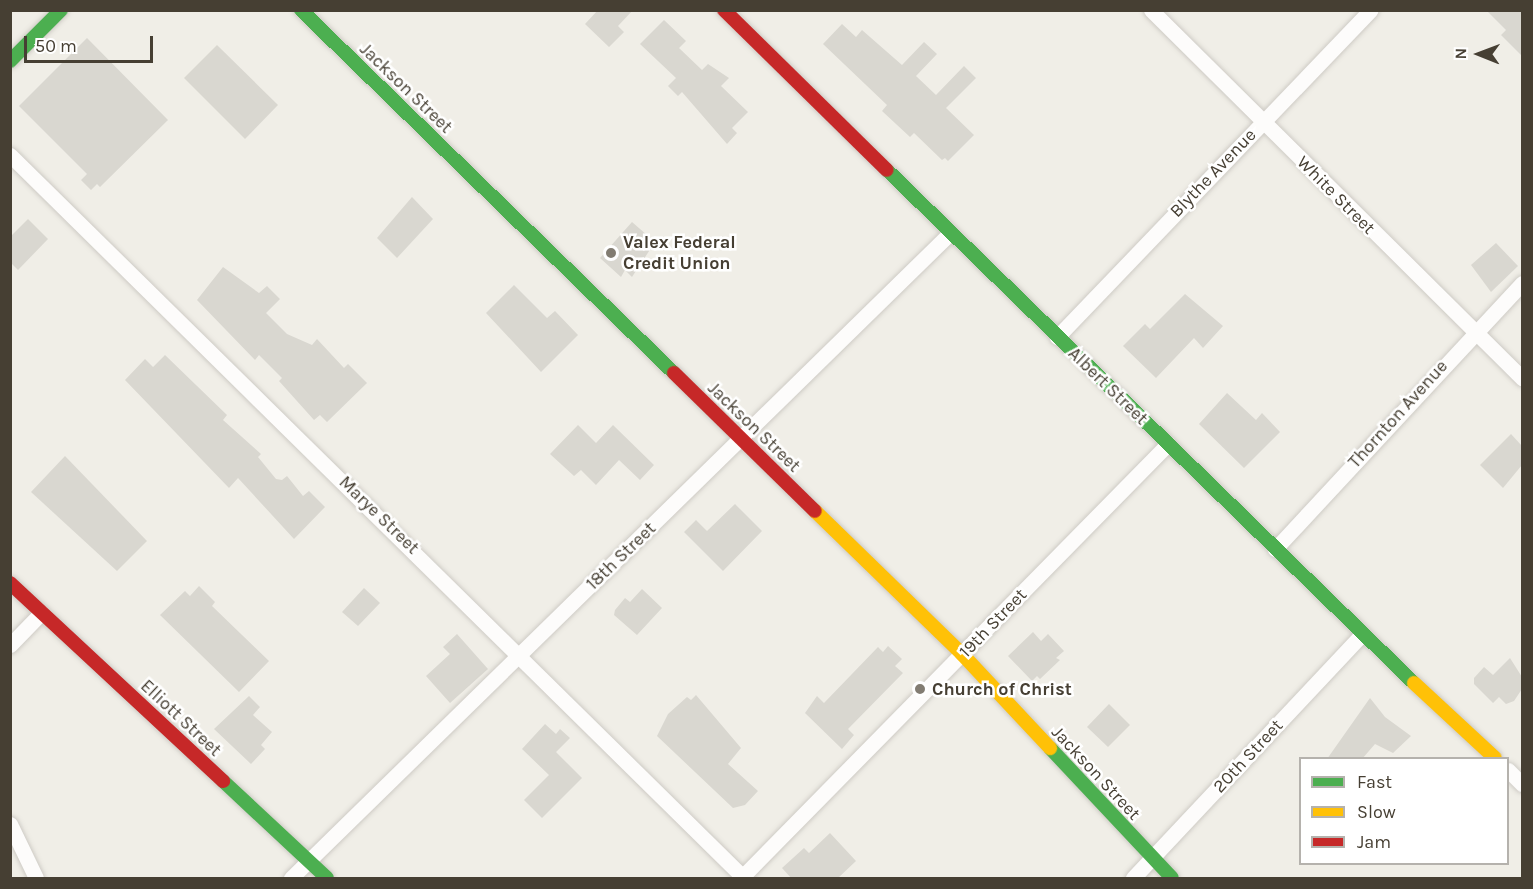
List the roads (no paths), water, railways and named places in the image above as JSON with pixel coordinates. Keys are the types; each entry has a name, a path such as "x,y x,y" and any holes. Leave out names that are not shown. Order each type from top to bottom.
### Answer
{"street":[{"path":"10,60 61,10"},
{"name":"Jackson Street","path":"302,10 962,654 1172,879"},
{"name":"Albert Street","path":"724,10 1362,634 1493,757"},
{"name":"White Street","path":"1151,10 1522,378"},
{"name":"Blythe Avenue","path":"1057,337 1371,10"},
{"name":"Marye Street","path":"10,155 520,654 743,878"},
{"name":"18th Street","path":"291,879 950,233"},
{"name":"Thornton Avenue","path":"1275,549 1474,331 1522,283"},
{"name":"19th Street","path":"743,878 1168,444"},
{"name":"Elliott Street","path":"10,583 327,879"},
{"path":"10,645 41,613"},
{"name":"20th Street","path":"1133,879 1362,634"},
{"path":"1509,771 1522,784"},
{"path":"10,824 36,879"}],"place":[{"name":"Valex Federal Credit Union","path":"611,253"},
{"name":"Church of Christ","path":"920,689"}]}
